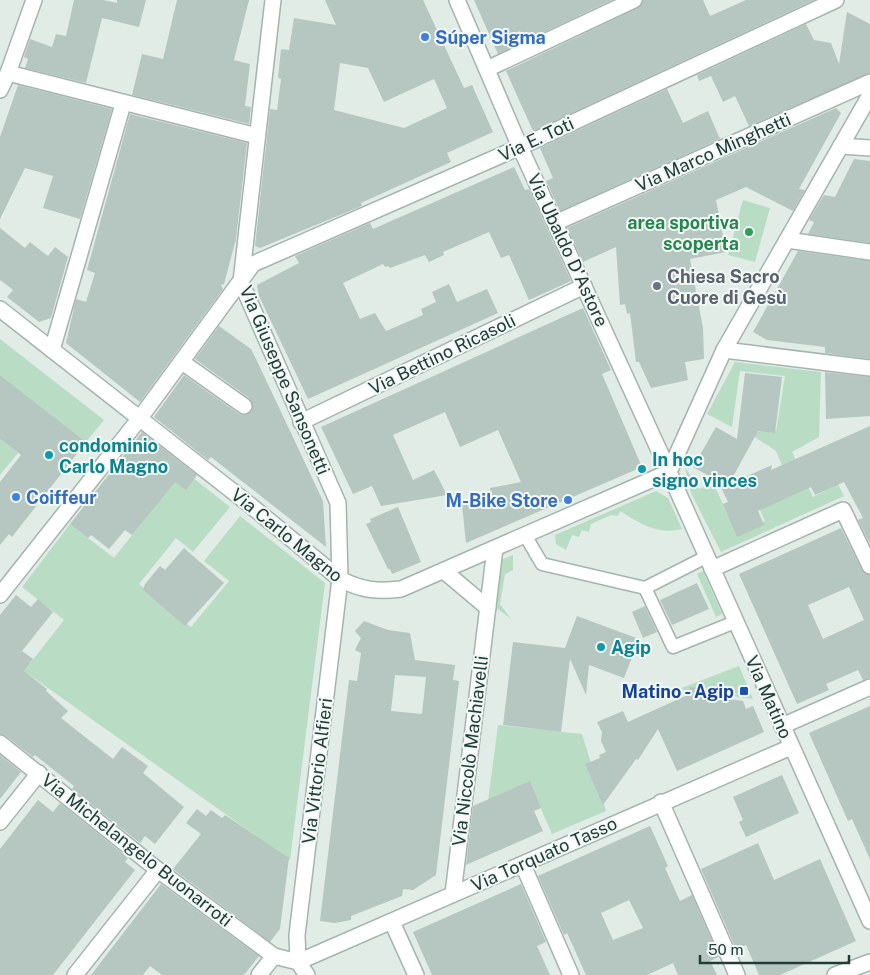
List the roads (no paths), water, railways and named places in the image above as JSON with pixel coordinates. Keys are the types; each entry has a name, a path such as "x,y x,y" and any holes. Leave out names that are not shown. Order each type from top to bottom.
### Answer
{"street":[{"path":"0,90 34,0"},
{"name":"Via Giuseppe Sansonetti","path":"273,0 241,282 338,503 340,579"},
{"name":"Via Ubaldo D'Astore","path":"457,0 520,147 669,472"},
{"path":"487,69 634,0"},
{"name":"Via E. Toti","path":"0,595 140,418 253,264 520,147 836,0"},
{"path":"8,73 123,104 257,136"},
{"name":"Via Marco Minghetti","path":"555,223 870,82"},
{"path":"669,472 724,350 870,95"},
{"path":"52,350 123,104"},
{"path":"842,146 870,148"},
{"path":"787,240 870,252"},
{"name":"Via Bettino Ricasoli","path":"301,422 584,286"},
{"name":"Via Carlo Magno","path":"0,308 340,579 357,588 377,592 401,589 669,472"},
{"path":"724,350 870,368"},
{"path":"182,362 244,406"},
{"name":"Via Matino","path":"669,472 870,921"},
{"path":"709,563 843,510 870,566"},
{"name":"Via Niccolò Machiavelli","path":"452,894 495,548"},
{"path":"444,570 488,608"},
{"name":"Via Vittorio Alfieri","path":"298,962 297,935 340,579"},
{"path":"782,726 870,687"},
{"name":"Via Michelangelo Buonarroti","path":"0,743 158,870 274,956"},
{"name":"Via Torquato Tasso","path":"298,962 523,865 661,802 791,747"},
{"path":"0,822 39,773"},
{"path":"661,802 737,975"},
{"path":"523,865 572,975"},
{"path":"75,975 158,870"},
{"path":"392,922 416,975"},
{"path":"260,975 274,956 298,962 307,975"},
{"path":"835,975 870,962"}],"lane":[{"path":"524,535 542,564 645,588 709,563"},
{"path":"645,588 673,648 735,622"}],"place":[{"name":"Súper Sigma","path":"425,37"},
{"name":"area sportiva scoperta","path":"749,232"},
{"name":"Chiesa Sacro Cuore di Gesù","path":"657,286"},
{"name":"condominio Carlo Magno","path":"49,455"},
{"name":"In hoc signo vinces","path":"642,469"},
{"name":"Coiffeur","path":"16,497"},
{"name":"M-Bike Store","path":"568,500"},
{"name":"Agip","path":"601,647"},
{"name":"Matino - Agip","path":"744,691"}]}
